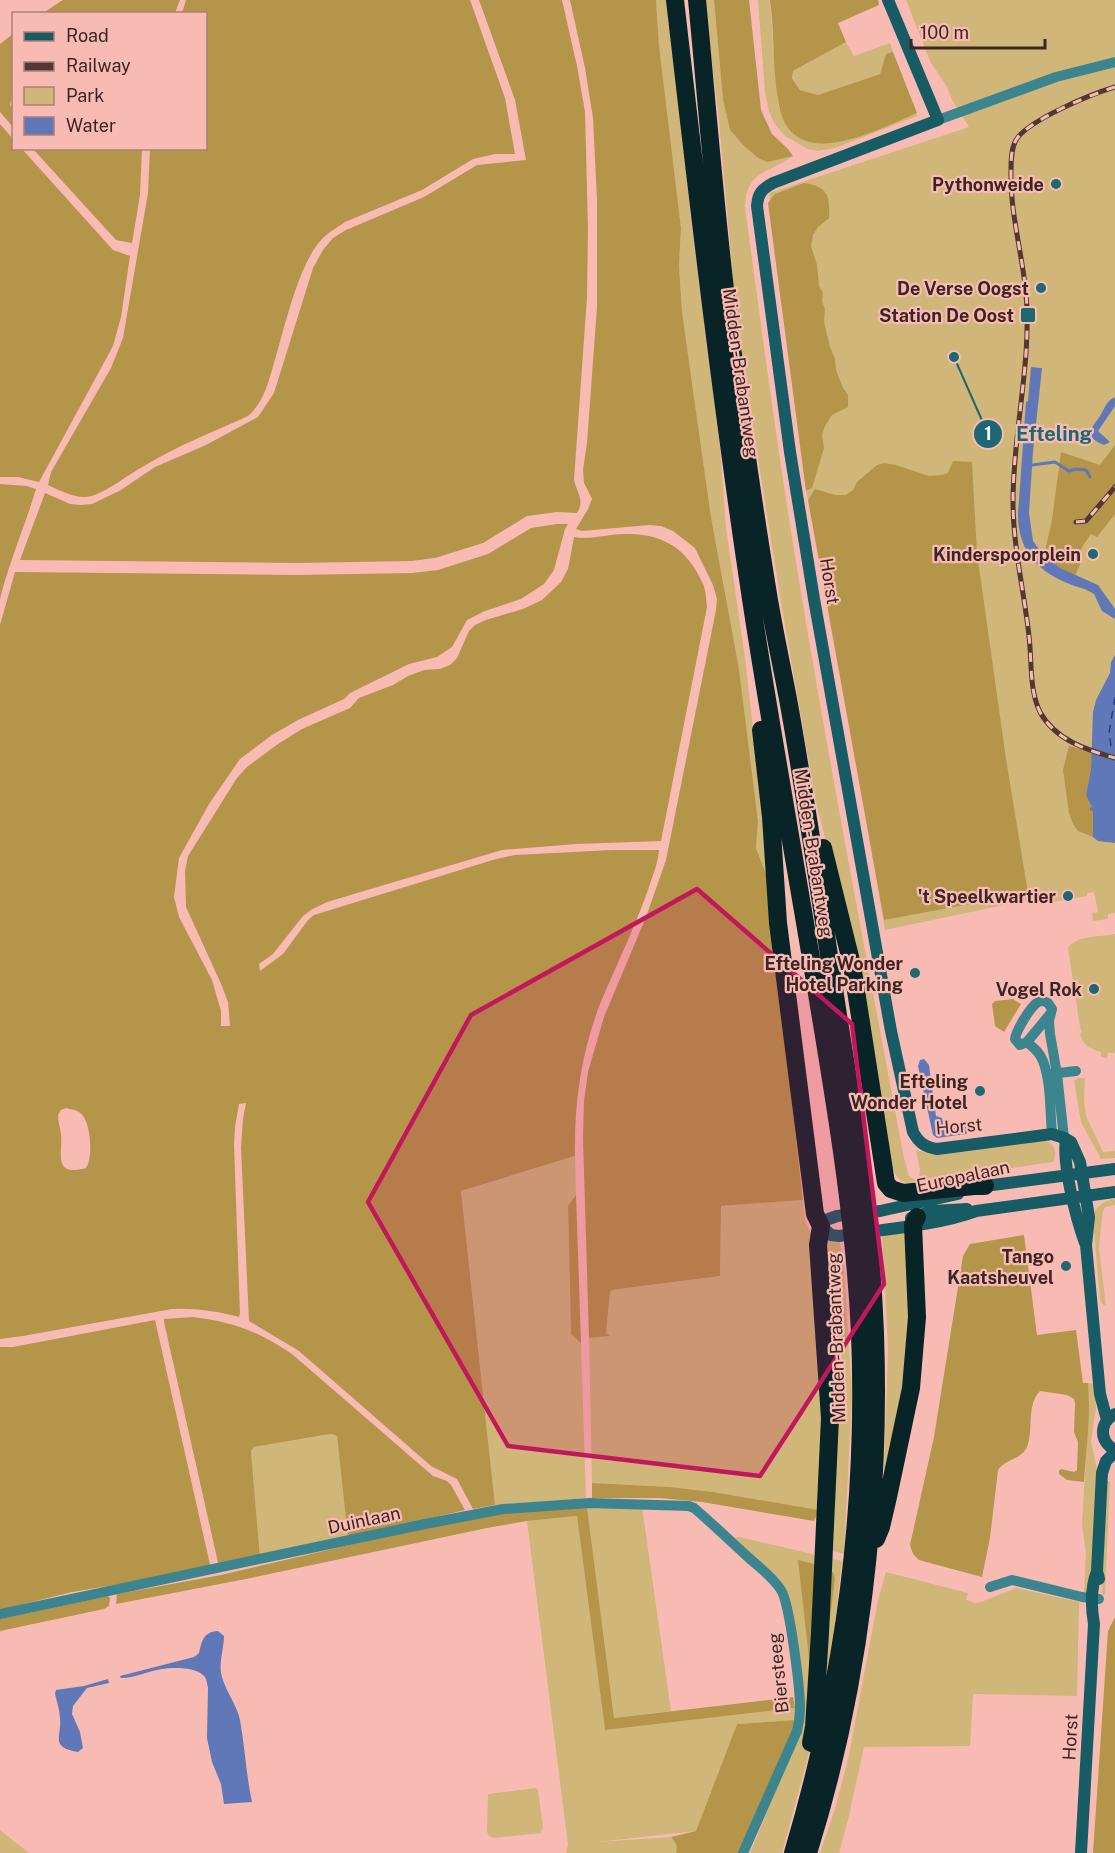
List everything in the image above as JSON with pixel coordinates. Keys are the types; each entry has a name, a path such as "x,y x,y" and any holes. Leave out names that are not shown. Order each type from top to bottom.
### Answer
{"highway":[{"name":"Midden-Brabantweg","path":"675,0 705,266 755,624 837,1117 854,1239 860,1331 861,1425 850,1579 842,1642 828,1719 798,1852"},
{"name":"Midden-Brabantweg","path":"697,0 721,256 740,408 768,594 788,700 852,1104 868,1228 875,1331 873,1486 867,1560 856,1644 841,1722 798,1852"},
{"path":"755,624 753,648 771,817 778,923 816,1214 834,1227 818,1245 830,1418 814,1727 802,1785 798,1852"},
{"path":"788,700 809,778 825,859 852,965 886,1184 891,1189 903,1193 985,1186"},
{"path":"867,1560 881,1527 911,1388 917,1317 915,1221"}],"street":[{"path":"888,0 938,120 1056,77 1115,62"},
{"name":"Horst","path":"938,120 773,183 763,188 758,196 757,206 790,452 814,599 891,1031 913,1132 923,1145 937,1149 1061,1137"},
{"path":"1051,1013 1028,1042 1018,1044 1014,1037 1038,1002 1043,1001 1051,1006 1052,1074 1061,1137 1075,1175 1079,1197 1076,1219 1086,1245 1101,1399 1112,1415"},
{"path":"1028,1042 1038,1052 1052,1074"},
{"path":"1052,1074 1076,1071"},
{"name":"Europalaan","path":"834,1227 881,1221 985,1186 1115,1169"},
{"name":"Europalaan","path":"834,1227 881,1221 915,1221 963,1216 976,1211 1115,1192"},
{"name":"Horst","path":"1081,1853 1094,1624 1099,1614 1096,1599 1100,1582 1097,1571 1102,1473 1111,1452 1102,1431 1112,1415"},
{"name":"Duinlaan","path":"0,1614 503,1509 589,1503 681,1505 694,1508 728,1538"},
{"name":"Biersteeg","path":"728,1538 774,1580 785,1597 800,1709 797,1731 743,1853"},
{"path":"990,1587 1012,1580 1082,1598 1096,1599"}],"highlighted area":[{"path":"697,889 852,1024 884,1284 760,1476 508,1446 368,1202 471,1015"}],"green space":[{"path":"656,0 671,0 690,212 720,447 726,528 745,658 763,818 766,874 756,848 758,821 739,669 711,517 682,311 679,265 681,228 659,45"},
{"path":"704,0 714,0 723,100 730,130 758,158 793,156 755,179 750,186 745,207 777,441 802,599 859,918 909,1176 913,1179 919,1177 916,1150 931,1154 1043,1140 1054,1148 1053,1162 908,1183 895,1174 891,1164 858,971 816,802 749,403 736,311 718,110"},
{"path":"758,0 770,0 779,108 792,133 865,135 917,113 917,116 835,148 818,151 808,149 785,136 774,123 765,92"},
{"path":"906,0 1115,0 1115,913 1108,914 1108,919 1093,921 1092,913 1098,912 1094,892 1087,893 1087,896 1053,902 1051,895 885,930 811,495 808,500 806,491 811,488 769,193 969,127 930,61"},
{"path":"846,42 854,56 890,43 893,52 886,55 880,74 818,95 800,90 792,77 793,71"},
{"name":"Vogel Rok","path":"1115,934 1115,1053 1108,1053 1107,1058 1101,1057 1101,1052 1085,1044 1081,1038 1082,1032 1068,948 1077,941 1089,937"},
{"path":"1078,1078 1085,1078 1086,1116 1103,1152 1115,1151 1115,1158 1101,1159 1081,1122 1074,1081"},
{"path":"575,1156 576,1195 568,1206 571,1334 581,1343 586,1498 495,1505 461,1191"},
{"path":"1115,1199 1115,1205 1103,1210 1099,1248 1106,1306 1100,1299 1093,1220 1099,1205"},
{"path":"803,1200 805,1220 812,1235 822,1367 819,1510 713,1492 592,1483 589,1338 609,1336 606,1333 610,1292 720,1276 721,1206"},
{"path":"906,1231 910,1293 904,1376 883,1496 888,1348 882,1234"},
{"path":"824,1240 840,1242 852,1394 844,1554 833,1551 838,1397 835,1328"},
{"path":"1088,1383 1095,1384 1096,1408 1091,1441 1098,1474 1091,1585 1084,1593 1086,1553 1082,1524 1089,1405"},
{"path":"332,1434 337,1436 348,1538 260,1558 251,1451 254,1447"},
{"path":"1106,1481 1110,1481 1105,1594 1102,1594"},
{"path":"587,1507 642,1507 671,1711 614,1718"},
{"path":"577,1516 605,1730 795,1708 796,1720 737,1724 696,1831 597,1842 671,1837 677,1848 676,1853 566,1853 568,1845 527,1521"},
{"path":"739,1537 842,1561 832,1648 818,1720 782,1853 750,1853 780,1780 803,1692 786,1588 734,1539"},
{"path":"886,1572 968,1593 966,1600 975,1603 1016,1588 1079,1602 1077,1696 973,1694 970,1746 864,1747 839,1853 820,1853 835,1809 849,1755 878,1600"},
{"path":"536,1788 543,1827 541,1833 494,1838 489,1836 487,1832 488,1794"},
{"path":"0,1830 29,1853 0,1853"}],"shaded area":[{"path":"63,0 180,0 175,12 45,12"},
{"path":"186,0 470,0 505,98 515,154 495,154 473,159 422,190 345,222 328,234 314,249 300,279 267,385 253,411 248,416 157,459 99,493 86,497 75,496 48,485 51,472 111,368 123,338 148,193 150,150 207,150 207,12 182,12"},
{"path":"479,0 562,0 577,66 585,112 588,229 587,297 574,480 580,496 577,513 557,512 527,516 483,543 435,558 411,561 296,563 20,560 45,493 70,504 92,504 121,490 155,467 206,445 258,417 274,393 313,268 333,238 346,230 424,197 477,165 526,160 515,100"},
{"path":"570,0 656,0 659,45 681,228 679,265 682,311 711,517 739,669 758,821 756,848 766,874 803,1200 721,1206 720,1276 612,1290 606,1333 610,1336 589,1338 583,1138 588,1072 604,1017 646,917 666,860 717,599 713,585 695,548 673,531 661,526 649,525 582,531 576,529 592,499 584,483 583,470 597,307 597,200 593,118"},
{"path":"714,0 749,0 761,110 772,134 793,156 767,162 758,158 730,130 723,100"},
{"path":"770,0 878,0 879,5 838,23 846,42 793,71 792,78 800,90 818,95 880,74 886,54 893,52 917,113 859,137 838,142 818,143 800,139 787,126 779,105"},
{"path":"12,35 12,99 10,105 12,126 0,112 0,44"},
{"path":"0,124 12,138 12,150 23,150 113,250 130,256 121,317 113,346 39,482 18,477 0,477"},
{"path":"34,150 142,150 140,195 132,243 116,240"},
{"path":"804,183 823,190 828,198 829,218 818,227 813,235 811,246 817,265 819,286 823,293 824,322 830,347 835,359 836,370 848,395 848,407 832,415 825,426 822,435 824,448 812,488 806,491 768,203 775,194"},
{"path":"1115,445 1115,514 1097,537 1091,534 1084,544 1076,559 1081,562 1075,576 1044,556 1052,520 1061,452 1100,465"},
{"path":"953,461 972,462 977,553 1006,759 1028,893 884,920 808,500 815,489 835,495 846,495 877,465 884,463 929,476 948,473"},
{"path":"0,484 36,489 0,599"},
{"path":"568,524 554,570 544,584 521,599 485,611 467,620 452,647 437,657 409,664 350,693 344,699 272,735 240,759 209,804 179,858 174,897 179,917 212,980 221,1011 221,1026 230,1026 228,1002 186,907 185,871 188,856 237,778 247,767 302,729 350,708 359,698 424,670 440,669 450,665 457,658 469,631 475,625 542,600 561,582 568,569 574,537 625,534 651,536 673,546 682,553 697,572 705,589 707,607 661,841 576,844 502,850 327,902 303,916 273,954 259,964 260,971 283,954 314,915 496,859 515,855 659,850 648,890 593,1022 583,1060 577,1098 575,1156 461,1191 495,1505 473,1509 457,1479 431,1466 299,1351 249,1321 241,1148 246,1103 239,1104 234,1145 239,1317 206,1310 172,1309 0,1339 0,625 15,572 296,575 412,573 438,570 488,554 531,528","holes":["66,1108 78,1111 86,1121 90,1150 86,1168 68,1169 62,1162 58,1115"]},
{"path":"1069,746 1092,752 1086,795 1093,808 1090,810 1093,810 1093,837 1078,831 1069,813 1063,770"},
{"path":"1013,999 1021,1004 1004,1032 995,1026 992,1004 995,1001"},
{"path":"576,1195 581,1343 571,1334 568,1206"},
{"path":"1024,1235 1037,1335 1076,1330 1083,1383 1088,1383 1089,1395 1084,1482 1067,1480 1059,1474 1061,1469 1074,1472 1077,1470 1078,1442 1074,1432 1074,1399 1067,1395 1040,1391 1033,1403 1027,1447 1021,1455 998,1470 990,1538 982,1577 919,1560 913,1554 910,1545 934,1437 963,1256 970,1244"},
{"path":"193,1317 245,1329 268,1339 292,1354 433,1476 447,1481 465,1510 348,1538 337,1436 324,1435 254,1447 251,1451 260,1558 219,1567 164,1322 164,1319"},
{"path":"155,1320 211,1569 72,1592 0,1610 0,1347 13,1347"},
{"path":"592,1483 713,1492 819,1510 814,1521 702,1502 660,1498 592,1498"},
{"path":"587,1507 614,1718 793,1697 795,1708 605,1730 577,1516 487,1528 116,1604 117,1594 221,1575 418,1529 505,1513"},
{"path":"798,1560 833,1572 835,1578 829,1626 812,1684"},
{"path":"108,1596 109,1606 104,1609 0,1631 0,1619"},
{"path":"1115,1617 1115,1853 1093,1853 1108,1631"},
{"path":"796,1720 741,1853 676,1853 677,1848 671,1837 696,1831 737,1724"}],"water":[{"path":"1031,367 1042,368 1029,513 1033,541 1044,556 1062,569 1098,585 1115,609 1115,619 1102,611 1094,594 1045,571 1028,553 1023,542 1018,514 1026,402 1028,401"},
{"path":"1115,397 1115,406 1098,431 1110,442 1104,445 1093,439 1090,432 1108,403"},
{"path":"1115,655 1115,843 1098,841 1093,837 1093,811 1090,810 1092,807 1086,795 1091,769 1093,712 1096,700 1110,673 1111,662"},
{"path":"924,1059 929,1065 936,1116 942,1118 944,1129 966,1127 966,1134 937,1138 933,1135 918,1066 920,1060"},
{"path":"218,1631 224,1636 221,1672 240,1720 252,1802 224,1804 221,1784 212,1762 207,1738 208,1688 204,1676 195,1670 166,1668 126,1678 120,1676 194,1657 199,1653 206,1635"},
{"path":"108,1679 109,1683 87,1688 73,1706 72,1714 80,1732 83,1748 78,1752 63,1747 59,1740 60,1716 56,1690 84,1686"}],"waterway":[{"path":"1032,465 1055,462 1069,471 1086,470 1090,477"}],"ferry route":[{"path":"1115,697 1109,733 1111,746 1115,749"}],"railway":[{"path":"1115,87 1092,95 1033,124 1016,140 1011,159 1012,202 1026,293 1027,319 1025,371 1014,475 1013,518 1029,636 1034,694 1040,712 1054,730 1073,743 1115,758"},
{"path":"1076,522 1086,521 1115,487"}],"place":[{"name":"Pythonweide","path":"1056,184"},
{"name":"De Verse Oogst","path":"1041,288"},
{"name":"Station De Oost","path":"1028,315"},
{"name":"Efteling","path":"954,357"},
{"name":"Kinderspoorplein","path":"1093,554"},
{"name":"'t Speelkwartier","path":"1068,896"},
{"name":"Efteling Wonder Hotel Parking","path":"915,973"},
{"name":"Vogel Rok","path":"1094,989"},
{"name":"Efteling Wonder Hotel","path":"980,1091"},
{"name":"Tango Kaatsheuvel","path":"1066,1266"}]}
